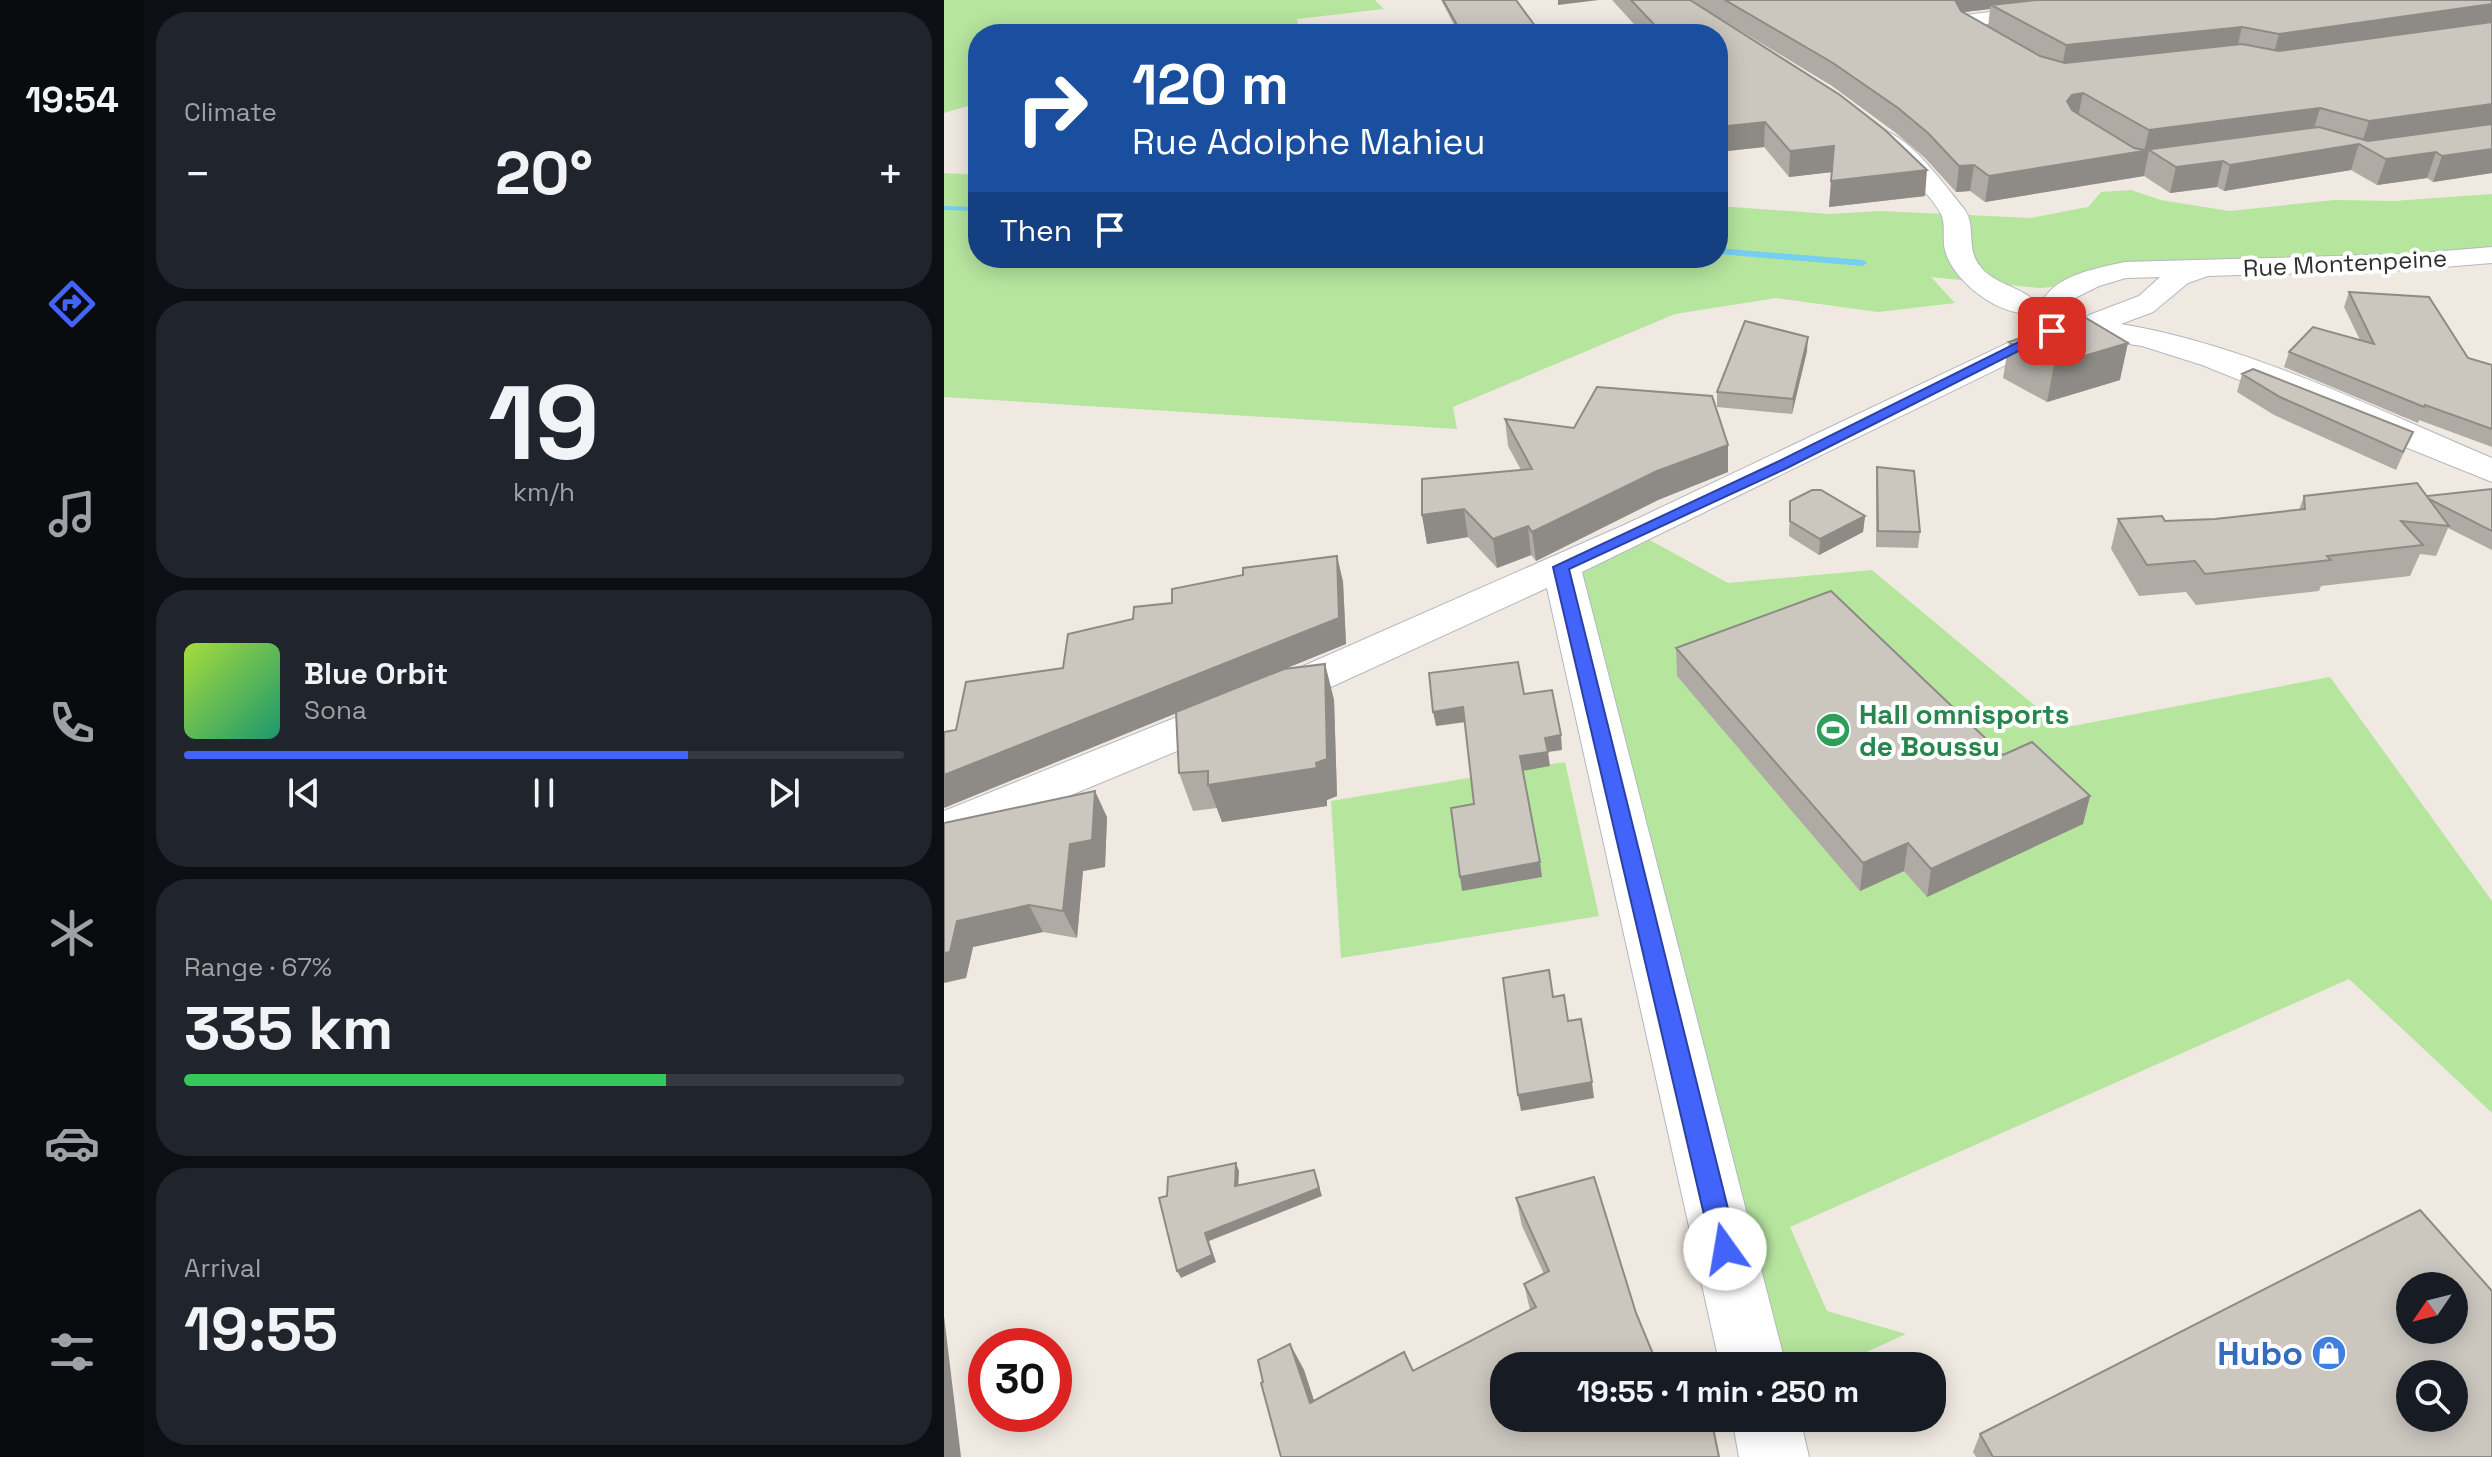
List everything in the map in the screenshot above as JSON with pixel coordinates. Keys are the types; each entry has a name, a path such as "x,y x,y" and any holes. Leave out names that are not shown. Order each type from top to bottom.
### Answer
{"street":[{"path":"2019,57 1967,26 1965,21 2138,0"},
{"path":"1861,120 1919,170 1956,216 1954,244 1963,267 1987,289 2064,317 2194,351 2288,384 2492,471"},
{"name":"Rue Montenpeine","path":"2064,317 2089,280 2124,270 2408,262 2492,255"},
{"name":"Rue Montenpeine","path":"2143,306 2156,298 2172,279 2198,270"},
{"path":"944,830 1316,677 1561,567 1780,466 2064,317 2143,306 2146,318 2161,333 2194,351"},
{"path":"1561,567 1750,1352"},
{"path":"1769,1432 1774,1457"}],"green space":[{"path":"944,0 1375,0 1384,9 1297,19 1298,24 968,24 968,106 944,113"},
{"path":"944,173 968,174 968,268 1728,268 1728,207 1830,214 1880,211 2031,218 2088,207 2101,192 2131,190 2161,200 2229,211 2335,200 2394,201 2492,194 2492,255 2124,270 2063,286 2040,288 1931,277 1955,303 1878,312 1776,298 1675,314 1453,407 1457,429 944,397"},
{"path":"1637,533 1728,583 1872,570 2062,728 2330,677 2492,901 2492,1113 2349,979 1790,1227 1827,1311 1906,1334 1867,1352 1750,1352 1561,567"},
{"path":"1565,762 1599,916 1341,958 1331,801"}],"building":[{"path":"1443,0 1516,0 1534,24 1456,24"},
{"path":"1631,0 1690,0 1728,24 1654,24"},
{"path":"1725,0 1955,0 1961,11 2040,56 2065,63 2242,44 2279,51 2492,22 2492,104 2369,121 2320,108 2149,130 2083,93 2072,95 2067,101 2072,110 2134,148 2144,150 2319,127 2368,141 2492,124 2492,149 2386,159 2359,144 2230,165 2223,161 2176,167 2149,150 1989,176 1974,165 1959,166 1928,133 1898,108 1833,63"},
{"path":"2037,0 2492,0 2492,4 2279,34 2242,27 2066,45 1991,5"},
{"path":"1728,24 1840,95 1885,130 1927,170 1831,181 1834,146 1790,151 1765,122 1728,126"},
{"path":"2349,292 2429,297 2468,358 2492,365 2492,429 2424,407 2289,352 2313,327 2374,344"},
{"path":"2086,318 2128,343 2054,365 2009,342"},
{"path":"1745,321 1808,337 1793,399 1717,392"},
{"path":"2253,369 2413,432 2403,452 2280,397 2242,374"},
{"path":"1597,387 1712,396 1728,445 1657,471 1532,532 1528,526 1493,539 1464,509 1422,515 1422,479 1532,469 1505,419 1574,428"},
{"path":"1877,467 1914,471 1920,532 1878,531"},
{"path":"2417,483 2449,526 2401,521 2423,545 2327,556 2331,560 2205,574 2195,561 2147,565 2118,519 2162,516 2165,521 2215,519 2305,509 2304,496"},
{"path":"2492,489 2492,531 2427,496"},
{"path":"1812,490 1821,490 1865,516 1820,539 1790,521 1790,501"},
{"path":"1337,556 1339,618 944,775 944,732 956,730 966,682 1063,668 1068,634 1133,619 1134,607 1172,603 1172,589 1243,575 1243,568"},
{"name":"Hall omnisports de Boussu","path":"1831,591 2003,755 2032,742 2090,796 1931,869 1908,843 1863,863 1676,648"},
{"path":"1518,662 1524,694 1552,690 1561,735 1545,738 1548,752 1520,756 1540,862 1460,877 1451,808 1474,804 1463,707 1433,712 1429,673"},
{"path":"1325,664 1327,759 1316,763 1317,768 1208,785 1208,771 1179,773 1176,712 1284,669"},
{"path":"1095,791 1092,840 1070,844 1063,911 1029,905 957,921 950,952 944,953 944,823"},
{"path":"1549,970 1553,997 1564,995 1568,1021 1581,1019 1592,1082 1518,1095 1503,978"},
{"path":"1236,1163 1235,1186 1314,1170 1319,1188 1205,1233 1212,1255 1177,1271 1159,1198 1167,1196 1168,1177"},
{"path":"1594,1177 1636,1313 1652,1352 1490,1352 1490,1432 1714,1432 1719,1457 1281,1457 1258,1360 1290,1344 1310,1403 1404,1352 1413,1371 1536,1307 1524,1284 1549,1271 1516,1198"},
{"name":"Hubo","path":"2420,1210 2492,1291 2492,1457 1993,1457 1980,1434"}],"waterway":[{"path":"944,208 968,209"},
{"path":"1728,252 1863,263"}],"place":[{"name":"Hall omnisports de Boussu","path":"1833,730"},
{"name":"Hubo","path":"2329,1353"}],"route":[{"path":"1725,1249 1561,567 1780,466 2052,331"}]}
